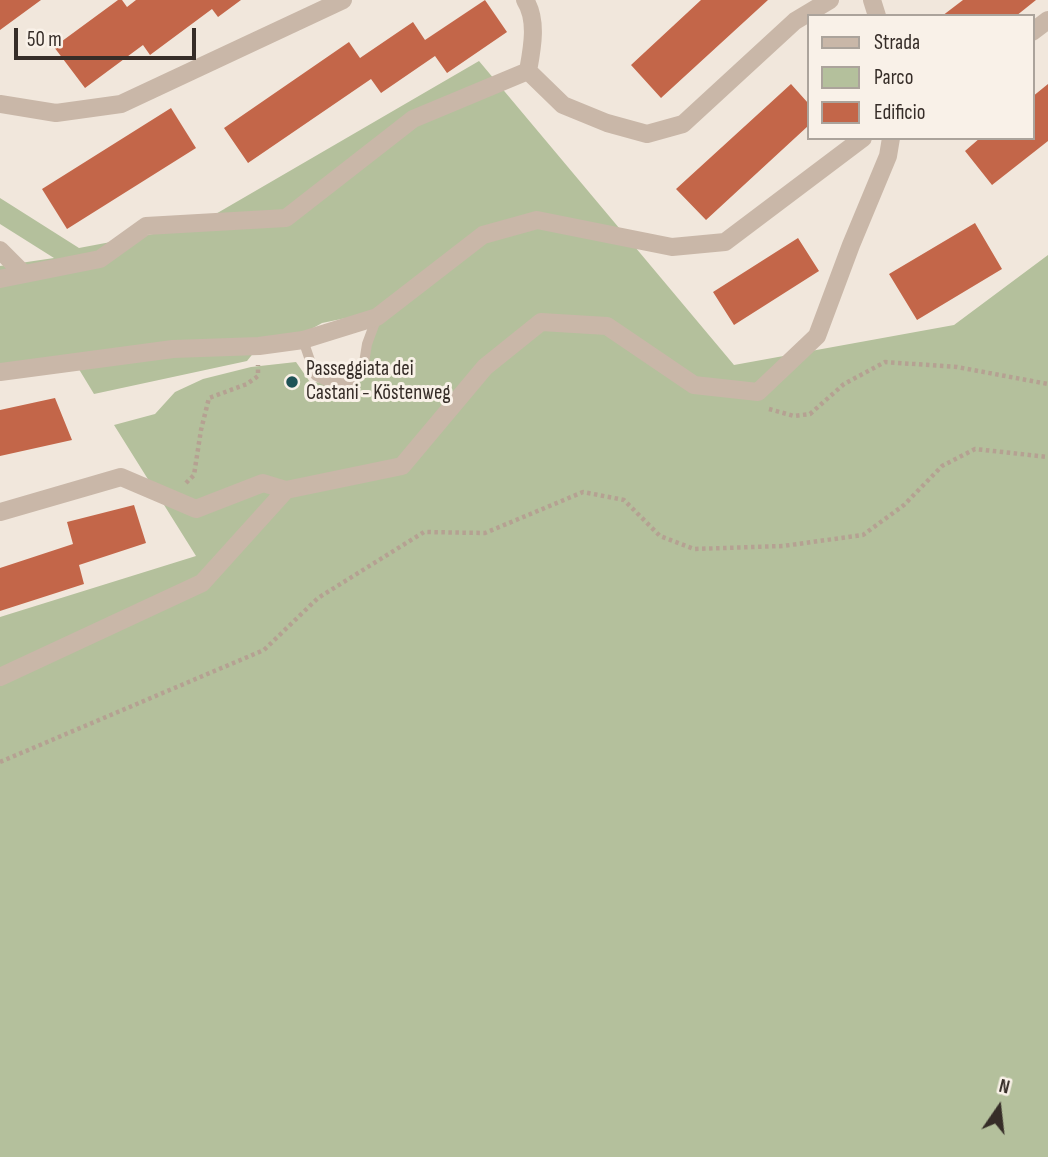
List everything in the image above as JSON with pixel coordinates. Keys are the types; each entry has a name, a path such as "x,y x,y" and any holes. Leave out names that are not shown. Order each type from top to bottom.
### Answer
{"street":[{"path":"0,104 56,113 121,104 343,0"},
{"path":"525,0 534,37 528,71"},
{"path":"807,14 830,0"},
{"path":"528,71 563,105 607,123 648,134 683,124 795,21 806,14"},
{"path":"0,279 100,259 146,226 286,218 413,119 528,71"},
{"path":"0,372 173,349 259,346 303,340 377,317 483,235 537,220 672,247 725,242 860,140"},
{"path":"0,512 121,477 195,509 263,483 286,490 402,466 485,367 541,322 607,326 694,385 758,392 817,336 888,156 891,140"},
{"path":"0,250 24,274"},
{"path":"0,677 202,583 286,490"}],"lane":[{"path":"303,340 315,375 328,382 350,384 363,369 367,344 377,317"}],"path":[{"path":"170,498 194,475 209,398 247,384 258,376 259,346"},
{"path":"758,392 766,408 794,416 810,414 844,384 886,362 957,367 1048,384"},
{"path":"0,762 264,650 318,598 424,532 485,533 583,492 624,500 660,536 694,549 783,546 863,535 904,505 942,466 975,449 1048,457"}],"green space":[{"path":"479,61 734,365 954,325 1048,255 1048,1157 0,1157 0,617 196,556 114,425 155,414 175,392 203,379 251,367 296,362 310,382 350,384 363,369 377,317 356,316 322,323 299,336 259,346 247,361 94,394 77,366 0,377 0,266 54,258 0,224 0,198 79,248 195,226"}],"building":[{"path":"0,0 41,0 0,30"},
{"path":"118,0 122,0 127,7 136,0 241,0 218,17 212,9 150,55 143,45 85,88 54,47"},
{"path":"485,0 507,32 447,73 435,56 381,93 371,79 248,163 224,128 349,42 360,58 413,22 425,40"},
{"path":"701,0 768,0 661,98 631,65"},
{"path":"963,0 1036,0 1018,14 945,14"},
{"path":"791,84 806,101 806,128 706,220 676,189"},
{"path":"1048,84 1048,141 992,185 965,151 978,140 1034,140 1034,95"},
{"path":"171,108 196,148 67,229 42,189"},
{"path":"975,223 1002,269 917,320 889,274"},
{"path":"798,238 819,271 734,325 713,292"},
{"path":"55,398 72,440 0,456 0,410"},
{"path":"134,505 146,543 79,565 84,584 0,611 0,568 73,544 67,522"}],"place":[{"name":"Passeggiata dei Castani - Köstenweg","path":"292,382"}]}
